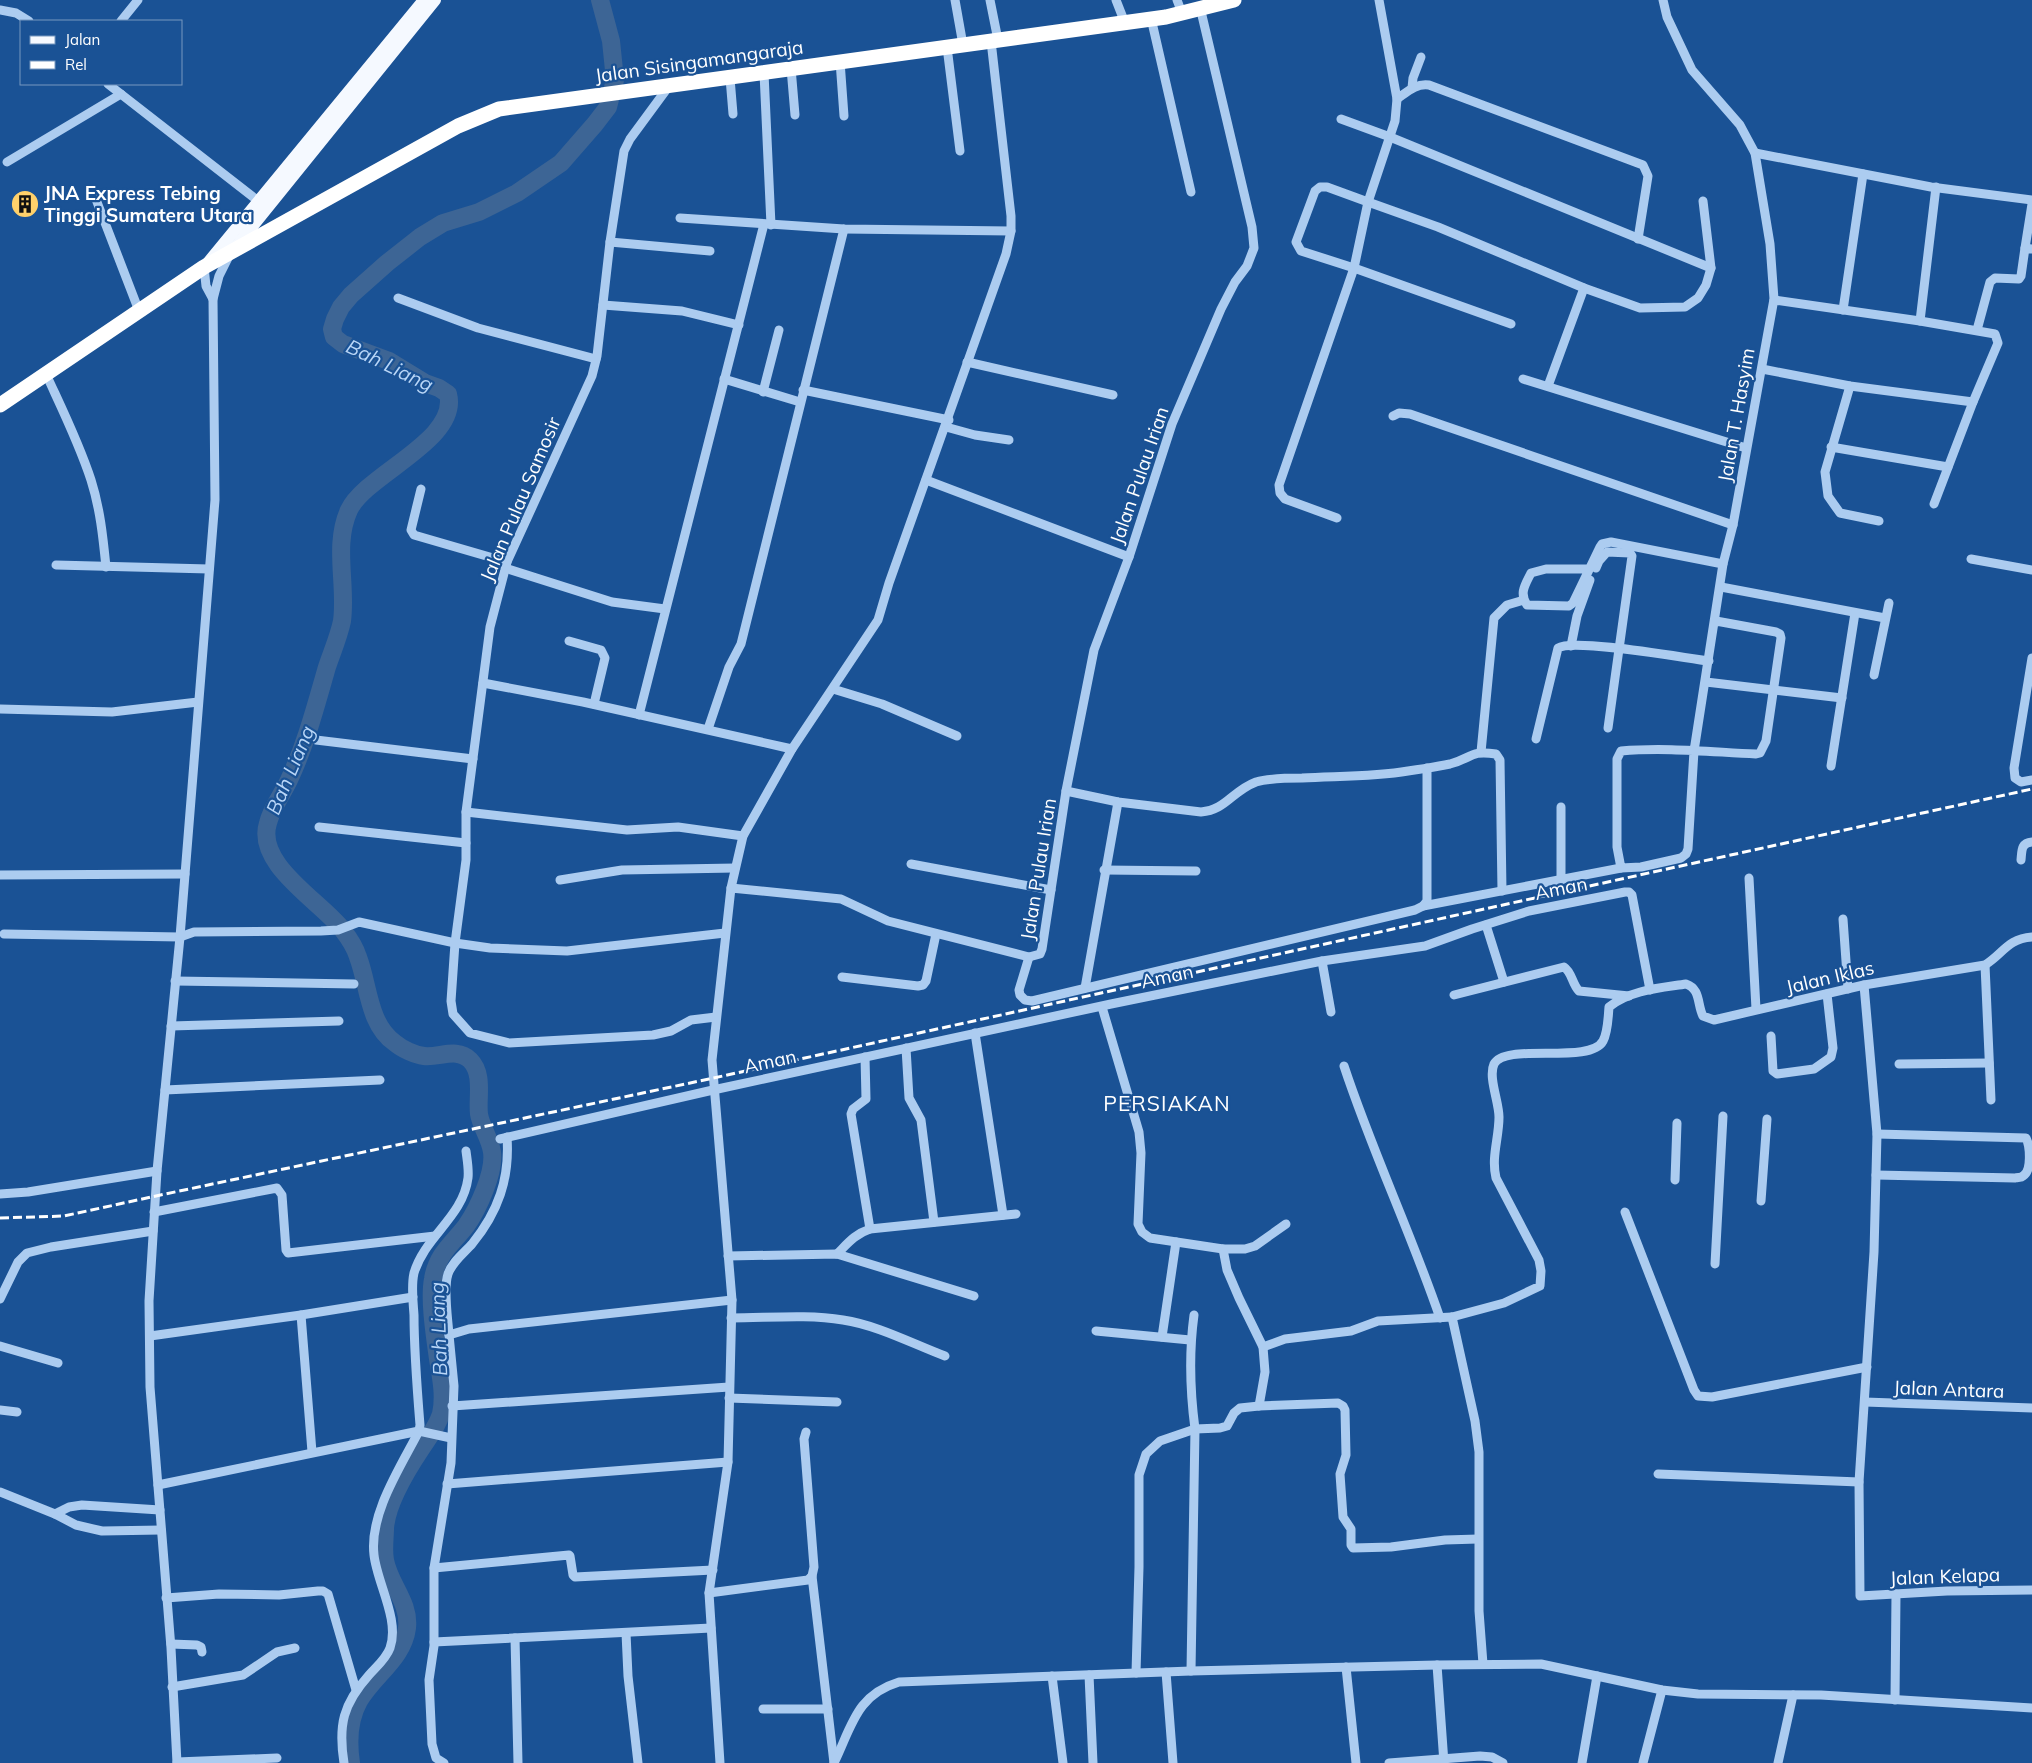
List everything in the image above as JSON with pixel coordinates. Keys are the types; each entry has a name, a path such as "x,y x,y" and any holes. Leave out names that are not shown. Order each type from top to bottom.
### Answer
{"highway":[{"name":"Jalan Sisingamangaraja","path":"0,405 204,268 458,126 499,109 1125,23 1151,18 1179,7 1200,7 1234,0"}],"main road":[{"path":"231,252 262,204 424,0"},
{"path":"204,268 262,204 435,0"}],"street":[{"path":"121,20 138,0"},
{"path":"955,0 964,45"},
{"path":"720,1763 709,1593 728,1462 732,1300 712,1060 731,888 743,836 792,749 878,620 889,583 1006,254 1011,231 1011,216 990,0"},
{"path":"1116,0 1125,23"},
{"path":"1337,518 1285,499 1280,493 1280,486 1354,268 1368,202 1395,121 1397,99 1379,0"},
{"name":"Jalan T. Hasyim","path":"1621,868 1641,867 1680,858 1686,854 1688,849 1694,751 1716,621 1723,564 1733,525 1774,300 1770,244 1755,152 1740,125 1692,70 1667,17 1663,0"},
{"name":"Jalan Pulau Irian","path":"1029,957 1040,954 1042,949 1066,791 1094,650 1129,557 1172,424 1221,309 1235,282 1247,266 1254,248 1252,227 1200,7"},
{"path":"0,10 16,13 27,20"},
{"path":"1151,18 1191,192"},
{"path":"947,47 960,151"},
{"path":"1412,88 1413,78 1421,57"},
{"path":"840,61 844,116"},
{"path":"791,68 795,115"},
{"path":"638,715 724,380 767,224 764,72"},
{"path":"730,78 733,114"},
{"path":"109,85 262,204"},
{"path":"1397,99 1412,88 1420,85 1429,85 1642,166 1648,176 1638,238"},
{"name":"Jalan Pulau Samosir","path":"669,86 630,139 624,151 610,242 596,359 592,376 506,565 490,627 466,812 466,860 455,943 451,1001 453,1014 470,1033 509,1043 652,1035 670,1031 691,1020 716,1017"},
{"path":"7,162 121,94"},
{"path":"1341,119 1390,137 1711,268"},
{"path":"1755,152 1936,187 2032,200"},
{"path":"1844,310 1863,174"},
{"path":"1510,324 1301,251 1296,242 1315,191 1320,187 1327,187 1438,227 1584,288 1640,308 1685,307 1698,298 1706,285 1711,268 1704,201"},
{"path":"1920,321 1936,187"},
{"path":"92,189 139,311"},
{"path":"1977,330 1990,282 1996,278 2019,279 2021,276 2029,249 2032,204"},
{"path":"680,218 844,229 1011,231"},
{"path":"708,729 729,666 741,644 844,229"},
{"path":"610,242 710,251"},
{"path":"231,252 219,276 212,299 214,500 180,937 154,1212 149,1301 150,1387 171,1644 177,1762 277,1758"},
{"path":"204,268 206,286 212,299"},
{"path":"1548,386 1584,288"},
{"path":"398,298 478,328 596,359"},
{"path":"1774,300 1996,334 1998,343 1934,504"},
{"path":"603,305 682,311 739,325"},
{"path":"763,392 779,330"},
{"path":"967,362 1114,395"},
{"path":"1762,369 1850,386 1973,402"},
{"path":"46,374 81,451 92,482 101,518 106,567"},
{"path":"1523,379 1746,448"},
{"path":"724,380 800,402"},
{"path":"1850,386 1825,472 1828,496 1840,513 1879,521"},
{"path":"803,390 947,423 975,435 1009,440"},
{"path":"1393,416 1399,413 1410,414 1733,525"},
{"path":"1831,447 1948,467"},
{"path":"926,480 1129,557"},
{"path":"421,489 411,530 414,535 612,602 665,609"},
{"path":"1590,569 1546,570 1531,573 1522,588 1524,600 1527,605 1570,606 1573,603 1590,569 1600,547 1602,544 1611,542 1723,564"},
{"path":"1571,646 1580,608 1588,584 1599,561 1607,552 1630,553 1632,556 1608,728"},
{"path":"1971,559 2032,570"},
{"path":"56,566 209,569"},
{"path":"1721,586 1885,618"},
{"path":"1481,752 1494,618 1506,605 1524,600"},
{"path":"1874,675 1889,603"},
{"path":"1830,766 1855,613"},
{"path":"731,888 841,899 888,921 1029,957 1019,990 1020,995 1025,1000 1032,1002 1415,910 1423,906 1621,868 1617,847 1617,759 1621,752 1647,749 1760,753 1766,741 1781,638 1780,634 1716,621"},
{"path":"569,641 601,650 604,653 605,658 594,704"},
{"path":"1536,739 1558,648 1562,646 1620,649 1709,661"},
{"path":"2032,658 2014,768 2015,778 2021,782 2032,780"},
{"path":"1706,682 1842,698"},
{"path":"483,683 594,704 792,749"},
{"path":"833,689 882,704 957,736"},
{"path":"0,709 112,712 198,702"},
{"path":"316,740 473,759"},
{"path":"1066,791 1118,802 1200,812 1219,808 1237,791 1258,782 1396,773 1450,764 1481,752 1496,754 1500,760 1502,891"},
{"path":"1423,906 1427,901 1427,768"},
{"path":"1085,988 1104,870 1118,802"},
{"path":"1561,807 1561,880"},
{"path":"466,812 627,830 678,827 743,836"},
{"path":"319,827 466,843"},
{"path":"2022,860 2022,847 2024,844 2032,842"},
{"path":"910,864 1051,890"},
{"path":"560,880 622,870 735,868"},
{"path":"1104,870 1196,871"},
{"path":"0,875 185,874"},
{"path":"1749,878 1756,1009"},
{"name":"Aman","path":"449,1335 446,1285 448,1274 452,1266 484,1228 496,1209 506,1167 503,1138 975,1033 1322,960 1426,946 1529,911 1625,892 1629,892 1632,895 1650,990"},
{"path":"1844,919 1848,989"},
{"path":"4,934 180,937 194,932 338,930 359,922 455,943 490,948 568,951 725,933"},
{"path":"1486,925 1504,982"},
{"path":"842,977 923,985 926,981 936,934"},
{"path":"1991,1100 1985,965 1996,958 2009,944 2019,938 2032,937"},
{"path":"1322,960 1331,1012"},
{"name":"Jalan Iklas","path":"1650,990 1686,984 1692,986 1703,1016 1714,1020 1864,985 1985,965"},
{"path":"1454,995 1564,967 1568,970 1579,991 1629,996"},
{"path":"175,981 354,984"},
{"path":"1658,1474 1860,1482 1874,1252 1877,1134 1864,985"},
{"path":"1263,1347 1285,1338 1351,1331 1378,1321 1452,1318 1504,1303 1540,1286 1539,1260 1494,1171 1499,1118 1492,1074 1494,1064 1502,1058 1512,1055 1587,1051 1599,1046 1605,1034 1609,1007 1629,996 1650,990"},
{"path":"1771,1036 1773,1071 1777,1074 1814,1069 1831,1058 1833,1048 1826,994"},
{"path":"1102,1007 1140,1132 1138,1224 1142,1232 1150,1238 1223,1249 1245,1249 1255,1246 1286,1224"},
{"path":"171,1026 339,1022"},
{"path":"975,1033 1004,1215"},
{"path":"906,1048 909,1098 921,1120 934,1222"},
{"path":"865,1057 866,1099 853,1109 851,1114 870,1229"},
{"path":"1899,1064 1989,1063"},
{"path":"1344,1066 1364,1124 1424,1271 1440,1318"},
{"path":"165,1090 380,1080"},
{"path":"1715,1264 1723,1116"},
{"path":"1761,1201 1767,1119"},
{"path":"1675,1180 1677,1123"},
{"path":"1876,1175 2015,1178 2023,1176 2027,1171 2030,1156 2030,1146 2026,1138 1877,1134"},
{"path":"344,1763 342,1723 345,1710 356,1690 386,1655 390,1647 390,1614 373,1554 374,1533 383,1502 421,1431 413,1297 414,1273 420,1258 435,1236 455,1213 464,1195 468,1177 466,1151"},
{"path":"0,1194 28,1192 157,1171"},
{"path":"154,1212 277,1188 282,1195 286,1250 288,1253 435,1236"},
{"path":"1625,1212 1694,1390 1698,1396 1712,1397 1867,1367"},
{"path":"837,1254 852,1238 860,1232 870,1229 1016,1214"},
{"path":"0,1299 18,1262 27,1253 51,1247 153,1231"},
{"path":"1162,1337 1176,1242"},
{"path":"1223,1249 1227,1270 1263,1347 1265,1372 1259,1406"},
{"path":"728,1256 837,1254 974,1296"},
{"path":"150,1336 413,1297"},
{"path":"444,1763 436,1758 432,1744 430,1680 434,1642 434,1568 451,1463 448,1438 454,1386 449,1335 469,1329 732,1300"},
{"path":"301,1315 312,1452"},
{"path":"1191,1671 1195,1429 1192,1404 1190,1340 1194,1315"},
{"path":"731,1318 785,1317 843,1320 865,1326 945,1356"},
{"path":"1452,1318 1475,1421 1478,1444 1479,1611 1483,1664"},
{"path":"1096,1331 1190,1340"},
{"path":"0,1346 58,1363"},
{"path":"452,1406 729,1387"},
{"path":"729,1398 837,1402"},
{"name":"Jalan Antara","path":"1865,1402 2032,1408"},
{"path":"1136,1673 1139,1474 1146,1454 1160,1441 1195,1429 1226,1426 1237,1410 1259,1406 1338,1404 1343,1406 1345,1410 1346,1456 1340,1474 1343,1517 1351,1529 1351,1545 1353,1548 1391,1547 1445,1540 1478,1539"},
{"path":"0,1410 17,1412"},
{"path":"158,1485 421,1431 448,1438"},
{"path":"806,1432 804,1439 814,1568 812,1576 834,1763"},
{"path":"447,1484 728,1462"},
{"name":"Jalan Kelapa","path":"1860,1482 1860,1596 2032,1590"},
{"path":"0,1492 55,1514 76,1525 102,1531 161,1530"},
{"path":"55,1514 69,1507 82,1505 160,1510"},
{"path":"434,1568 569,1554 575,1577 713,1570"},
{"path":"709,1593 808,1580 812,1576"},
{"path":"166,1598 219,1594 279,1595 325,1592 328,1594 356,1690"},
{"path":"1895,1700 1896,1594"},
{"path":"434,1642 712,1628"},
{"path":"626,1633 628,1676 638,1763"},
{"path":"515,1638 518,1763"},
{"path":"171,1644 197,1645 201,1647 202,1652"},
{"path":"172,1686 243,1675 277,1652 295,1648"},
{"path":"834,1763 860,1707 882,1687 899,1682 1191,1671 1540,1664 1662,1690 1698,1694 1793,1695 2032,1708"},
{"path":"1437,1665 1444,1760"},
{"path":"1346,1667 1356,1763"},
{"path":"1166,1672 1173,1763"},
{"path":"1089,1675 1093,1763"},
{"path":"1052,1676 1062,1763"},
{"path":"1582,1763 1598,1676"},
{"path":"1643,1763 1662,1690"},
{"path":"1778,1763 1793,1695"},
{"path":"763,1709 828,1709"},
{"path":"1389,1763 1492,1757 1503,1763"}],"waterway":[{"name":"Bah Liang","path":"351,1763 350,1731 353,1715 365,1692 400,1649 407,1628 405,1610 385,1560 385,1528 390,1508 399,1487 435,1428 441,1414 442,1386 432,1308 432,1288 435,1270 450,1244 466,1226 476,1210 491,1170 492,1152 479,1114 477,1072 470,1060 459,1054 430,1056 413,1053 398,1045 386,1035 374,1015 362,968 352,943 332,918 292,881 280,867 271,853 267,838 270,817 301,752 341,627 343,607 341,551 344,523 349,510 373,483 426,441 440,426 448,411 448,394 439,388 425,383 389,361 343,344 334,337 332,329 341,307 351,295 420,237 443,223 479,212 517,193 561,163 595,124 608,107 615,80 611,41 600,0"}],"railway":[{"path":"0,1218 64,1216 709,1079 2032,789"}],"place":[{"name":"JNA Express Tebing Tinggi Sumatera Utara","path":"25,204"}],"district":[{"name":"PERSIAKAN","path":"1167,1103"}]}
